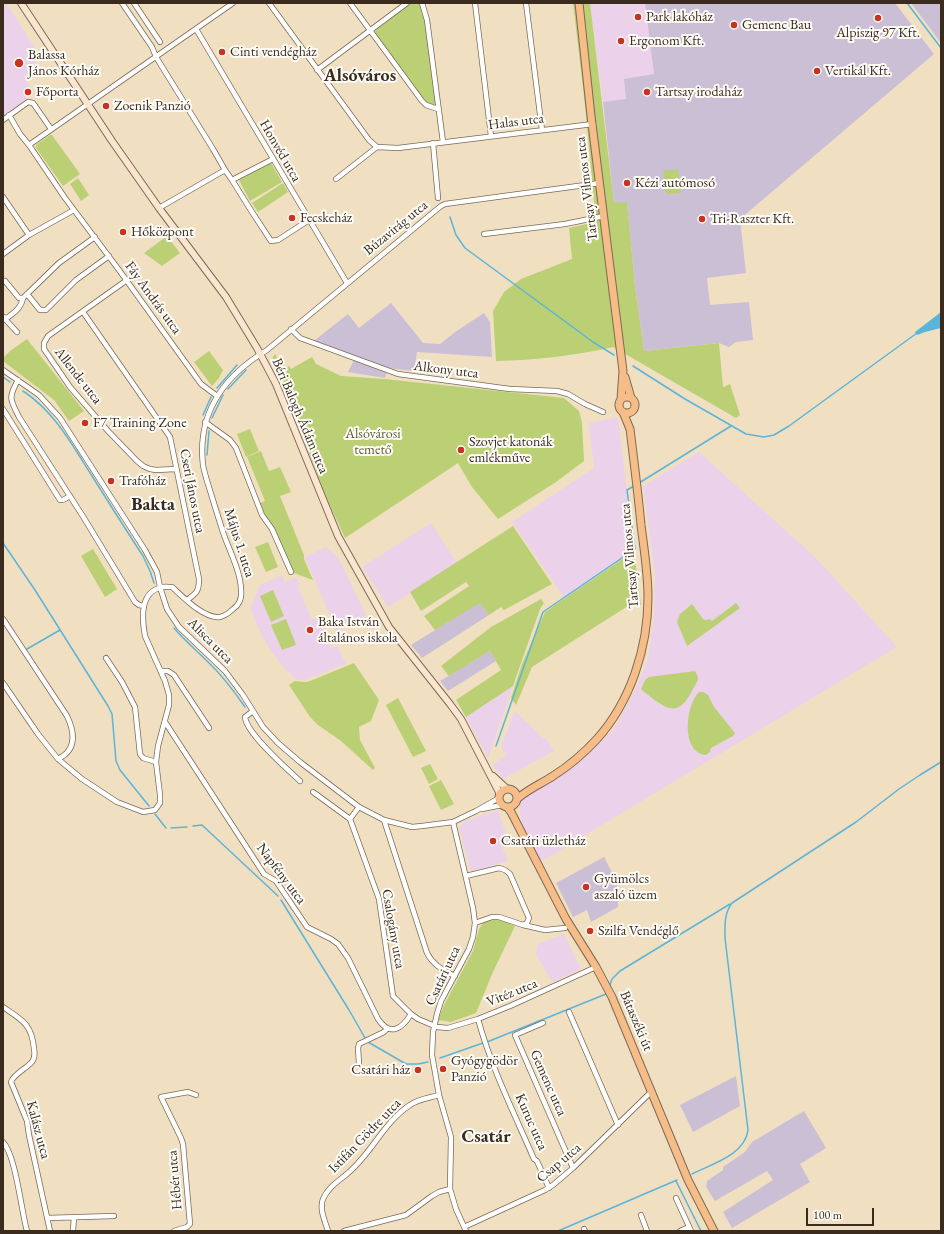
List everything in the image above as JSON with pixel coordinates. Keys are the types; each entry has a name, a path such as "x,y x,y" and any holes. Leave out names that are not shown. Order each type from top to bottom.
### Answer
{"main road":[{"name":"Tartsay Vilmos utca","path":"579,3 623,371"},
{"path":"623,371 635,406 630,429"},
{"path":"623,371 621,399 618,407 621,411 628,413 633,410"},
{"path":"621,399 625,397 631,398"},
{"path":"624,412 630,429"},
{"name":"Tartsay Vilmos utca","path":"538,784 567,766 603,732 626,694 632,681 640,655 646,623 648,589 630,429"},
{"path":"538,784 525,792 513,806 505,806 500,802 499,796 502,790 522,788 538,784"},
{"path":"509,789 516,793 520,829"},
{"name":"Bátaszéki út","path":"505,806 511,812 569,924 606,984 688,1180 714,1231"}],"street":[{"name":"Béri Balogh Ádám utca","path":"21,3 87,104 159,208 226,297 276,384 338,536 350,560 393,632 461,719 499,796"},
{"path":"122,3 152,47 156,57 206,137 224,170 271,241 278,240 309,220"},
{"path":"134,3 160,42"},
{"path":"29,145 234,3"},
{"path":"269,3 369,140 377,147 336,179"},
{"path":"350,3 422,101 426,105 438,108"},
{"path":"317,70 407,3"},
{"path":"422,3 427,20 443,142"},
{"path":"475,3 491,136"},
{"path":"526,3 542,130"},
{"name":"Honvéd utca","path":"196,29 347,283"},
{"path":"3,120 28,102 33,103 51,130"},
{"name":"Fáy András utca","path":"10,116 20,134 65,198 127,280 201,384 217,396"},
{"name":"Halas utca","path":"377,147 398,148 593,124"},
{"path":"433,143 438,198"},
{"path":"232,180 273,159"},
{"path":"159,208 224,170"},
{"name":"Búzavirág utca","path":"260,354 267,350 436,209 445,204 600,183"},
{"path":"3,197 28,235"},
{"path":"3,254 28,235 74,210"},
{"path":"484,234 565,224 604,216"},
{"path":"22,298 59,263 95,237"},
{"path":"27,294 40,310 46,310 76,280 109,256"},
{"path":"6,280 19,298 22,298"},
{"path":"83,312 127,280"},
{"path":"3,317 7,318 19,308 22,304 22,298"},
{"name":"Allende utca","path":"83,312 48,336 43,346 45,352 70,387 108,431 137,461 150,469 176,469"},
{"name":"Cseri János utca","path":"83,312 170,437 199,579 199,587 196,594 187,600"},
{"path":"3,317 17,332"},
{"name":"Alkony utca","path":"291,329 300,338 398,374 510,389 557,391 568,394 602,412"},
{"name":"Május 1. utca","path":"160,587 172,587 201,611 211,616 220,616 230,612 237,606 242,591 240,578 222,528 203,466 202,443 205,422 221,389 237,372 260,354"},
{"name":"Alisca utca","path":"3,370 39,395 60,418 145,550 157,572 167,609 177,624 225,671 263,727 278,743 300,762 360,807 384,820 412,827 453,822 476,811 499,796"},
{"path":"18,380 12,391 11,402 19,417 70,496 135,602 144,606"},
{"path":"3,409 60,500 70,496"},
{"path":"205,422 230,440 236,448 262,515 272,529 291,572"},
{"path":"3,683 38,734 58,759 82,779 117,802 143,812 155,810 160,804 156,762 158,746 169,705 169,695 165,681 145,636 144,606 147,596 160,587"},
{"path":"3,619 71,724 73,740 65,756 58,759"},
{"path":"106,658 122,682 135,708 140,754 143,758 156,762"},
{"path":"160,671 168,671 174,675 210,728"},
{"path":"253,711 245,717 245,721 254,735 300,781"},
{"name":"Napfény utca","path":"165,722 264,874 276,881 307,927 331,939 343,950 378,1019 382,1026 387,1029"},
{"name":"Béri Balogh Ádám utca","path":"486,769 509,789"},
{"path":"313,792 350,819 360,807"},
{"name":"Alisca utca","path":"476,811 505,806"},
{"name":"Csalogány utca","path":"350,819 379,899 393,996 411,1014 434,1026"},
{"path":"384,820 427,953 433,963 455,976"},
{"name":"Csatári utca","path":"453,822 474,908 475,923 469,949 442,1001 437,1014 434,1026 432,1055 439,1095 451,1137 450,1189 456,1209 465,1229"},
{"path":"466,876 499,868 510,874 528,914 527,923 523,924"},
{"path":"475,923 499,917 545,930 565,928"},
{"name":"Vitéz utca","path":"434,1026 448,1028 478,1019 521,1002 596,967"},
{"name":"Kalász utca","path":"3,1007 26,1024 33,1034 35,1056 33,1061 13,1078 12,1082 27,1121 50,1231"},
{"path":"569,1012 618,1125"},
{"path":"359,1064 358,1048 360,1044 387,1029 395,1030 401,1027 411,1014"},
{"name":"Kuruc utca","path":"478,1019 486,1046 531,1152 549,1188"},
{"name":"Gemenc utca","path":"542,1023 515,1035 573,1168"},
{"name":"Hébér utca","path":"174,1231 187,1227 190,1224 183,1144 161,1097 188,1092 196,1095"},
{"name":"Csap utca","path":"465,1229 549,1188 573,1168 651,1092"},
{"name":"Istifán Gödre utca","path":"328,1231 322,1211 322,1200 326,1192 359,1162 403,1110 411,1104 439,1095"},
{"path":"3,1142 11,1157 27,1231"},
{"path":"344,1231 406,1215 432,1196 450,1189"},
{"path":"676,1198 690,1229 680,1231"},
{"path":"640,1215 647,1231"},
{"path":"48,1218 114,1216"},
{"path":"73,1231 74,1217"}],"shaded area":[{"name":"Balassa János Kórház","path":"3,3 6,3 39,54 33,59 39,68 24,78 34,93 22,101 24,103 3,118"},
{"path":"590,3 645,3 654,74 627,99 603,102"},
{"path":"645,3 895,3 934,54 740,219 746,273 707,278 710,305 749,302 753,340 736,342 729,347 719,343 644,351 635,286 627,203 614,204 603,102 626,99 624,79 654,74"},
{"path":"911,3 941,3 941,43"},
{"path":"391,303 423,343 440,344 484,313 490,322 492,357 417,352 414,371 388,368 385,378 348,372 354,360 313,345 315,340 348,314 359,328"},
{"path":"618,417 634,551 565,599 512,522 594,468 589,423"},
{"path":"699,452 816,558 897,647 540,861 522,823 519,807 520,801 526,795 562,775 585,757 614,729 629,702 648,658 654,618 655,575 643,486"},
{"path":"431,523 457,563 388,607 362,567"},
{"path":"326,547 338,557 366,615 336,630 305,557"},
{"path":"282,575 285,582 294,578 297,579 300,586 298,587 312,620 319,618 331,647 337,646 346,664 304,680 297,680 284,668 270,650 260,632 250,608 260,585"},
{"path":"480,602 489,615 422,658 411,645"},
{"path":"490,651 496,661 448,691 440,681"},
{"path":"513,686 488,758 466,717"},
{"path":"515,711 544,739 546,738 554,751 503,779 492,765 506,755 501,747"},
{"path":"498,810 509,843 502,847 508,861 471,872 459,828 465,821"},
{"path":"604,857 617,882 618,907 591,922 587,910 573,917 556,883"},
{"path":"564,934 581,969 552,982 536,954 538,944"},
{"path":"736,1076 740,1106 693,1132 680,1105"},
{"path":"804,1111 826,1148 800,1164 810,1182 732,1228 723,1212 773,1180 767,1171 715,1201 706,1187 707,1181 723,1170 723,1167 745,1152 752,1142"}],"green space":[{"path":"411,3 420,3 423,15 437,107 426,102 375,33 376,30"},
{"path":"573,3 590,3 614,203 627,202 635,286 644,351 719,343 723,387 730,384 740,415 736,418 613,347 555,357 496,361 493,311 504,292 521,279 572,259 569,228 596,222 585,105"},
{"path":"52,135 80,174 63,186 36,148 36,145"},
{"path":"271,163 282,182 250,201 239,180"},
{"path":"678,169 681,193 666,194 663,171"},
{"path":"78,178 89,195 81,201 70,184"},
{"path":"283,183 288,192 258,212 252,203"},
{"path":"167,236 180,253 162,266 144,253"},
{"path":"27,339 84,411 69,421 54,400 3,361 3,358 10,351"},
{"path":"209,351 223,370 219,378 212,386 194,362"},
{"name":"Alsóvárosi temető","path":"275,354 285,368 289,366 291,369 312,357 316,364 341,376 385,379 564,398 579,411 582,423 584,461 556,482 498,519 472,487 458,463 345,538 326,497 291,406 271,360"},
{"path":"250,429 259,451 246,457 237,434"},
{"path":"261,451 269,471 280,467 291,492 280,496 313,580 291,572 258,504 265,501 247,457"},
{"path":"513,526 552,584 504,610 501,607 489,615 480,603 435,630 424,616 469,586 466,582 421,611 410,592"},
{"path":"268,542 278,567 266,572 255,547"},
{"path":"93,549 117,589 105,597 81,556"},
{"path":"634,551 641,605 628,606 532,667 516,705 511,698 522,664 545,612"},
{"path":"273,590 284,616 271,622 260,596"},
{"path":"541,599 544,603 540,609 513,686 466,717 456,700 501,670 490,651 449,676 441,666 491,627"},
{"path":"736,603 740,608 687,646 677,622 680,614 692,604 703,619 710,619 712,621"},
{"path":"286,619 296,645 282,650 271,625"},
{"path":"354,663 379,700 371,721 359,727 360,740 375,768 373,770 341,741 318,725 310,717 289,685 295,681 310,681"},
{"path":"695,671 698,680 686,701 677,708 664,706 641,689 645,680 649,677"},
{"path":"699,692 703,692 708,695 714,707 735,733 733,736 711,748 710,752 706,755 698,752 692,746 689,738 688,718 694,699"},
{"path":"398,698 426,751 413,757 386,705"},
{"path":"430,764 438,779 429,784 421,768"},
{"path":"441,780 454,804 441,810 429,786"},
{"path":"500,919 515,926 493,972 476,1013 451,1022 438,1020 444,1005 473,951 479,929 484,921"}],"water":[{"path":"941,312 941,328 917,335 915,332"}],"waterway":[{"path":"907,3 941,48"},
{"path":"450,217 456,235 465,248 593,342 614,355"},
{"path":"633,366 685,399 746,434 764,437 774,435 789,426 917,333"},
{"path":"217,388 237,365"},
{"path":"228,389 246,370"},
{"path":"3,377 10,382"},
{"path":"23,391 34,399 54,419 70,441 143,556 154,583"},
{"path":"212,418 223,395"},
{"path":"203,415 211,397"},
{"path":"639,483 731,426"},
{"path":"207,455 209,431"},
{"path":"496,746 543,612 635,549 627,490 634,486"},
{"path":"3,543 35,590 108,706 112,714 116,761 120,770 149,806"},
{"path":"174,628 218,672 245,707"},
{"path":"27,649 60,630"},
{"path":"692,1174 726,1158 734,1152 746,1139 748,1130 725,938 726,920 729,907 732,903 856,822 899,789 941,762"},
{"path":"155,814 166,828"},
{"path":"193,826 202,825 278,896"},
{"path":"171,828 187,827"},
{"path":"281,900 365,1038"},
{"path":"610,985 612,979 620,971 730,904"},
{"path":"487,1042 606,994"},
{"path":"368,1042 406,1064 428,1062"},
{"path":"440,1058 483,1043"},
{"path":"558,1231 677,1180"},
{"path":"676,1181 701,1231"}],"place":[{"name":"Park lakóház","path":"638,17"},
{"name":"Alpiszig 97 Kft.","path":"878,18"},
{"name":"Gemenc Bau","path":"734,25"},
{"name":"Ergonom Kft.","path":"621,41"},
{"name":"Cinti vendégház","path":"222,52"},
{"name":"Balassa János Kórház","path":"19,63"},
{"name":"Vertikál Kft.","path":"817,71"},
{"name":"Főporta","path":"28,92"},
{"name":"Tartsay irodaház","path":"647,92"},
{"name":"Zoenik Panzió","path":"106,106"},
{"name":"Kézi autómosó","path":"627,183"},
{"name":"Fecskeház","path":"292,218"},
{"name":"Tri-Raszter Kft.","path":"702,219"},
{"name":"Hőközpont","path":"123,232"},
{"name":"F7 Training Zone","path":"85,423"},
{"name":"Szovjet katonák emlékműve","path":"461,450"},
{"name":"Trafóház","path":"111,481"},
{"name":"Baka István általános iskola","path":"310,630"},
{"name":"Csatári üzletház","path":"493,841"},
{"name":"Gyümölcs aszaló üzem","path":"586,887"},
{"name":"Szilfa Vendéglő","path":"590,931"},
{"name":"Gyógygödör Panzió","path":"443,1069"},
{"name":"Csatári ház","path":"418,1070"}],"district":[{"name":"Alsóváros","path":"360,76"},
{"name":"Bakta","path":"153,505"},
{"name":"Csatár","path":"486,1137"}]}
